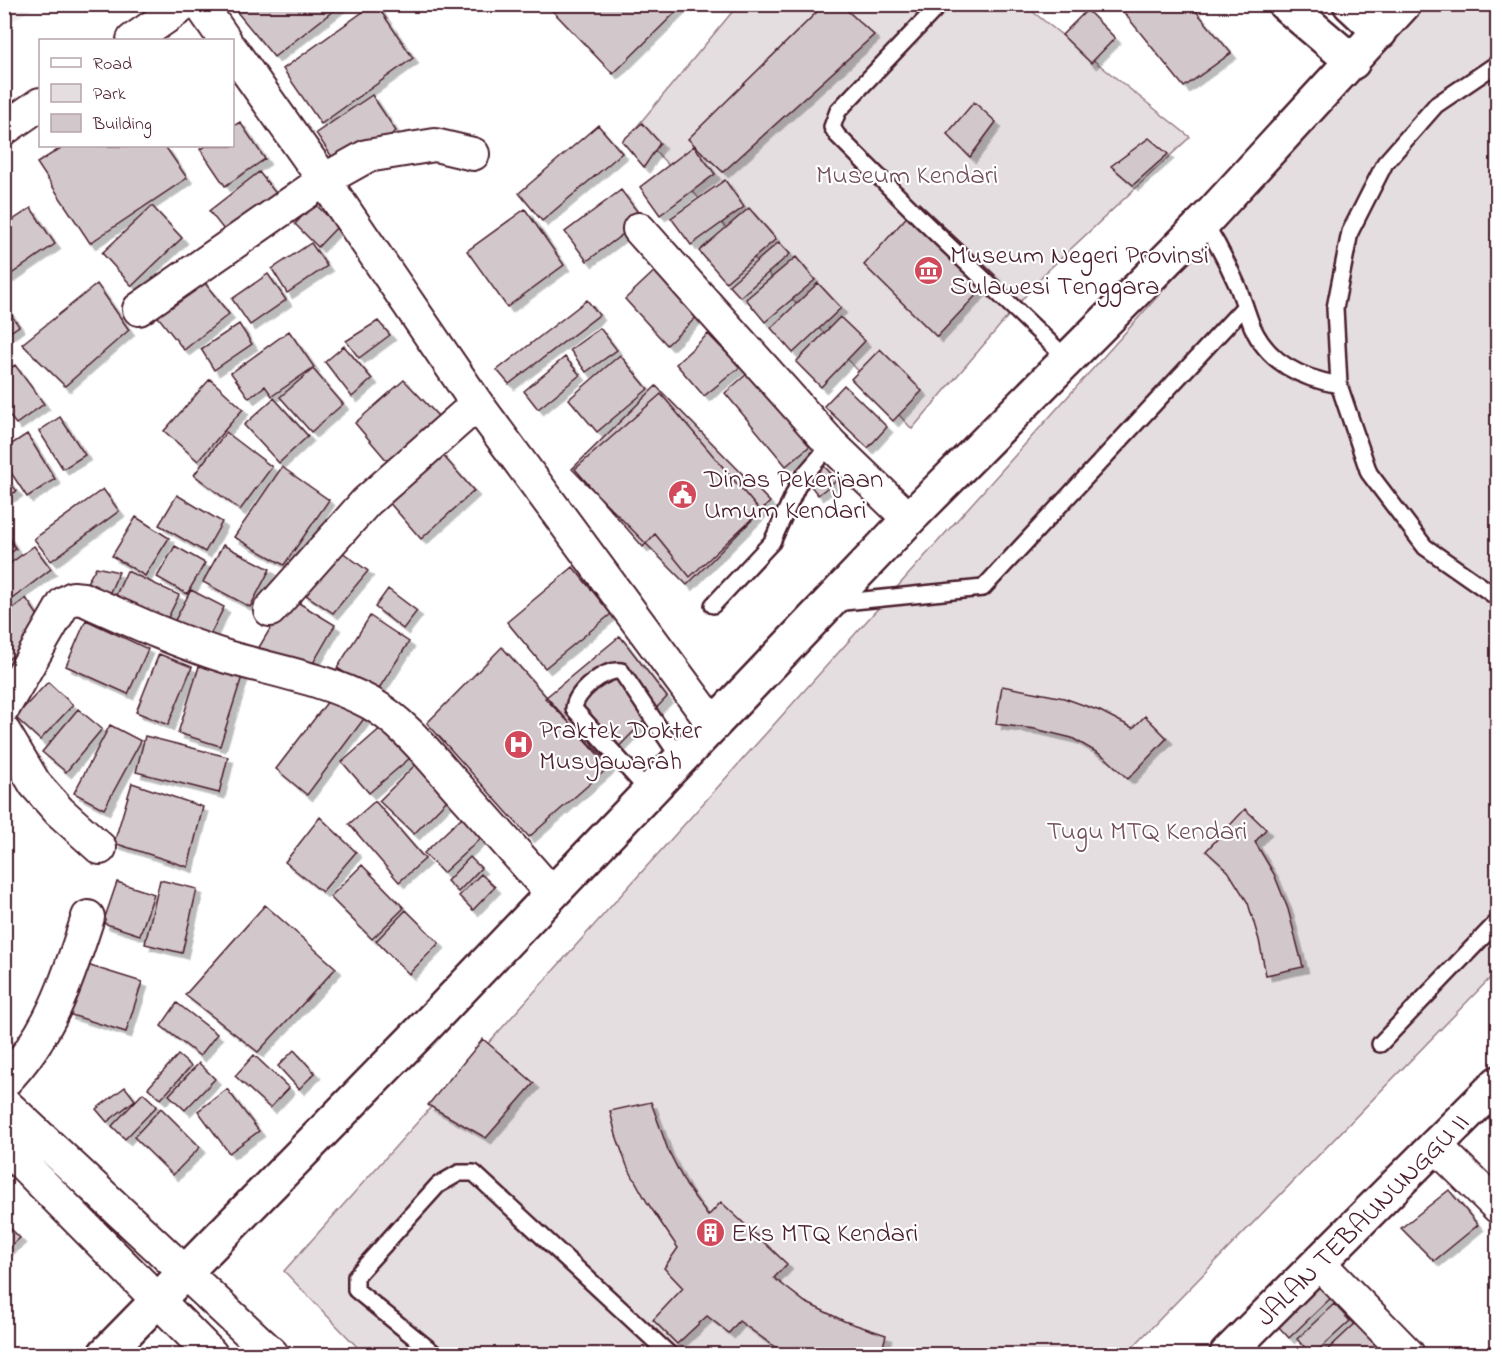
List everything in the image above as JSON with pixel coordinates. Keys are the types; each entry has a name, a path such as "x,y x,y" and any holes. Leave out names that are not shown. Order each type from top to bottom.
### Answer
{"street":[{"path":"134,39 185,4"},
{"path":"200,4 224,39"},
{"path":"1285,4 1353,62"},
{"path":"1350,4 1380,32"},
{"path":"105,1354 650,793 909,519 1204,222 1404,4"},
{"path":"234,53 477,404 714,725"},
{"path":"4,129 39,105"},
{"path":"139,309 324,180 367,156 435,145 473,154"},
{"path":"639,229 831,444 909,519"},
{"path":"270,610 366,502 477,404"},
{"path":"4,706 64,603 73,598 83,599 227,657 344,691 386,713 430,756 552,894"},
{"path":"4,732 35,784 59,811 100,848"},
{"path":"4,1082 24,1062 50,1020 72,967 88,917"},
{"name":"JALAN TEBAUNUNGGU II","path":"1227,1354 1497,1083"},
{"path":"4,1103 272,1354"},
{"path":"4,1145 211,1354"},
{"path":"1435,1145 1497,1207"},
{"path":"1318,1263 1408,1354"}],"lane":[{"path":"940,4 838,111 832,127 837,135 922,221 1067,358"},
{"path":"1497,63 1436,105 1385,163 1350,232 1335,308 1339,385 1369,473 1425,547 1497,598"},
{"path":"1204,222 1223,252 1253,329 1278,362 1316,381 1339,385"},
{"path":"829,604 983,588 1245,306"},
{"path":"713,605 772,542 805,474 831,444"},
{"path":"650,793 573,709 574,700 583,690 608,672 621,671 681,760"},
{"path":"1380,1044 1497,921"},
{"path":"435,1354 356,1290 356,1276 438,1185 459,1173 474,1173 669,1354"}],"shaded area":[{"path":"5,4 38,4 38,5 5,26"}],"green space":[{"name":"Museum Kendari","path":"1023,4 1190,137 1043,275 912,429 635,129 738,5"},
{"name":"Tugu MTQ Kendari","path":"1424,5 1497,5 1497,971 1126,1354 364,1354 284,1271 1357,74"}],"building":[{"path":"234,4 342,4 274,57 232,6"},
{"path":"374,4 413,58 321,124 283,69"},
{"path":"546,4 684,4 613,74"},
{"path":"825,4 840,4 874,35 723,172 688,139"},
{"path":"1117,4 1190,4 1231,53 1184,87"},
{"path":"1087,10 1115,38 1091,63 1062,35"},
{"path":"372,95 396,131 340,169 316,133"},
{"path":"974,102 996,122 970,157 947,134"},
{"path":"240,122 265,159 225,186 200,149 234,147 234,126"},
{"path":"642,123 660,143 644,167 622,141"},
{"path":"598,125 622,153 542,221 519,193"},
{"path":"1149,138 1168,154 1133,185 1111,166"},
{"path":"694,146 715,174 660,215 640,187"},
{"path":"62,147 166,147 187,178 90,243 37,163"},
{"path":"259,172 282,201 232,240 209,211"},
{"path":"725,180 744,207 691,245 671,218"},
{"path":"621,190 643,219 587,261 565,232"},
{"path":"314,203 338,226 318,247 295,224"},
{"name":"Museum Negeri Provinsi Sulawesi Tenggara","path":"919,203 995,275 937,337 864,265"},
{"path":"152,206 182,238 132,286 102,253"},
{"path":"31,208 55,244 4,279 4,226"},
{"path":"749,208 776,239 726,282 699,251"},
{"path":"525,209 564,265 507,307 467,251"},
{"path":"779,242 790,254 740,297 729,285"},
{"path":"311,243 327,266 287,293 272,269"},
{"path":"796,257 815,280 765,322 746,299"},
{"path":"660,266 702,312 667,345 625,299"},
{"path":"268,274 286,300 250,325 232,299"},
{"path":"201,278 229,314 184,350 155,313"},
{"path":"818,283 841,308 793,353 771,328"},
{"path":"97,284 129,330 65,386 22,344"},
{"path":"587,300 599,315 509,384 497,370"},
{"path":"4,305 19,326 4,336"},
{"path":"840,317 865,341 821,387 796,362"},
{"path":"378,321 390,335 359,358 346,341"},
{"path":"239,324 252,344 214,370 201,349"},
{"path":"600,328 617,350 586,372 570,350"},
{"path":"289,331 314,367 272,396 265,386 249,398 231,373"},
{"path":"708,334 740,367 704,396 676,364"},
{"path":"344,346 372,379 352,397 325,362"},
{"path":"880,349 922,391 893,421 851,379"},
{"path":"620,355 648,389 597,432 569,399"},
{"path":"565,357 580,375 538,409 524,391"},
{"path":"15,365 44,404 16,424 4,409 4,372"},
{"path":"313,369 343,404 311,432 280,397"},
{"path":"749,372 811,445 786,466 725,393"},
{"path":"210,379 243,409 198,461 164,431"},
{"path":"404,380 438,416 388,462 355,423"},
{"path":"844,385 887,427 868,448 824,406"},
{"path":"656,386 770,502 687,585 572,469"},
{"path":"661,394 760,511 690,577 655,534 643,547 575,469"},
{"path":"274,398 308,436 279,463 244,425"},
{"path":"60,417 85,455 63,469 39,431"},
{"path":"226,432 272,467 240,510 194,475"},
{"path":"27,434 55,479 27,497 4,462 4,449"},
{"path":"440,452 474,491 421,539 387,500"},
{"path":"824,466 837,480 818,495 806,480"},
{"path":"282,467 329,500 284,565 234,537"},
{"path":"4,476 17,491 4,499"},
{"path":"103,489 119,511 51,561 34,539"},
{"path":"177,495 222,522 205,552 159,525"},
{"path":"136,517 169,538 145,576 112,556"},
{"path":"4,531 16,549 4,557"},
{"path":"223,545 270,569 250,607 203,582"},
{"path":"34,546 51,569 4,605 4,568"},
{"path":"175,546 205,563 187,594 157,577"},
{"path":"338,549 368,571 333,613 303,593"},
{"path":"96,567 119,572 101,612 75,603"},
{"path":"573,567 611,614 545,668 507,622"},
{"path":"127,571 179,595 162,630 111,606"},
{"path":"388,589 417,611 403,629 375,607"},
{"path":"191,590 224,607 206,643 172,626"},
{"path":"289,597 335,625 305,677 258,649"},
{"path":"26,598 48,631 4,662 4,615"},
{"path":"370,616 409,642 376,693 337,668"},
{"path":"86,620 148,649 128,694 66,666"},
{"path":"620,636 667,697 606,760 545,698"},
{"name":"Praktek Dokter Musyawarah","path":"502,647 609,767 529,837 427,723"},
{"path":"159,654 192,667 168,725 136,712"},
{"path":"202,657 244,670 220,746 178,733"},
{"path":"48,682 73,705 40,740 15,717"},
{"path":"1002,686 1064,698 1100,711 1133,728 1145,716 1167,738 1128,779 1105,757 1072,738 1035,729 996,724"},
{"path":"335,692 369,712 307,795 276,769"},
{"path":"78,709 102,729 66,772 42,752"},
{"path":"110,725 141,741 104,809 74,793"},
{"path":"383,726 410,758 369,793 342,762"},
{"path":"145,736 228,757 219,793 136,772"},
{"path":"417,763 451,796 414,834 379,801"},
{"path":"132,783 203,807 188,867 114,843"},
{"path":"375,801 425,859 399,882 349,824"},
{"path":"1245,809 1266,829 1255,842 1274,874 1288,909 1303,967 1266,975 1248,903 1228,871 1206,851"},
{"path":"320,817 356,852 322,892 285,862"},
{"path":"462,817 481,838 443,873 424,853"},
{"path":"470,857 481,868 458,892 447,881"},
{"path":"362,865 404,908 372,939 330,897"},
{"path":"481,874 495,887 473,910 459,896"},
{"path":"160,880 197,889 182,953 145,944"},
{"path":"117,882 154,894 140,935 103,923"},
{"path":"265,905 336,968 258,1052 185,995"},
{"path":"406,910 439,943 409,974 376,941"},
{"path":"84,964 142,982 126,1032 68,1014"},
{"path":"177,1003 217,1034 200,1056 161,1026"},
{"path":"483,1039 534,1083 486,1138 428,1105"},
{"path":"294,1050 315,1073 299,1089 278,1066"},
{"path":"178,1055 191,1066 161,1099 148,1088"},
{"path":"254,1055 289,1088 270,1108 235,1076"},
{"path":"199,1063 215,1079 185,1110 169,1095"},
{"path":"125,1087 135,1100 107,1122 96,1109"},
{"path":"227,1089 259,1131 229,1153 198,1111"},
{"path":"143,1093 157,1106 125,1139 112,1126"},
{"name":"EKs MTQ Kendari","path":"651,1102 668,1150 686,1185 708,1216 721,1202 787,1264 774,1278 805,1302 844,1321 886,1335 881,1354 793,1354 775,1347 739,1321 729,1333 707,1316 677,1344 653,1320 683,1288 664,1268 678,1248 647,1202 627,1166 610,1111"},
{"path":"161,1108 200,1147 173,1175 134,1137"},
{"path":"1449,1190 1478,1225 1434,1261 1401,1228"},
{"path":"4,1222 20,1238 4,1252"},
{"path":"1323,1283 1334,1295 1289,1338 1278,1326"},
{"path":"1334,1304 1350,1321 1314,1354 1311,1354 1297,1339"},
{"path":"1358,1321 1389,1351 1386,1354 1323,1354"},
{"path":"1297,1348 1302,1354 1289,1354"}],"place":[{"name":"Museum Negeri Provinsi Sulawesi Tenggara","path":"929,270"},
{"name":"Dinas Pekerjaan Umum Kendari","path":"683,494"},
{"name":"Praktek Dokter Musyawarah","path":"518,745"},
{"name":"EKs MTQ Kendari","path":"710,1232"}]}
